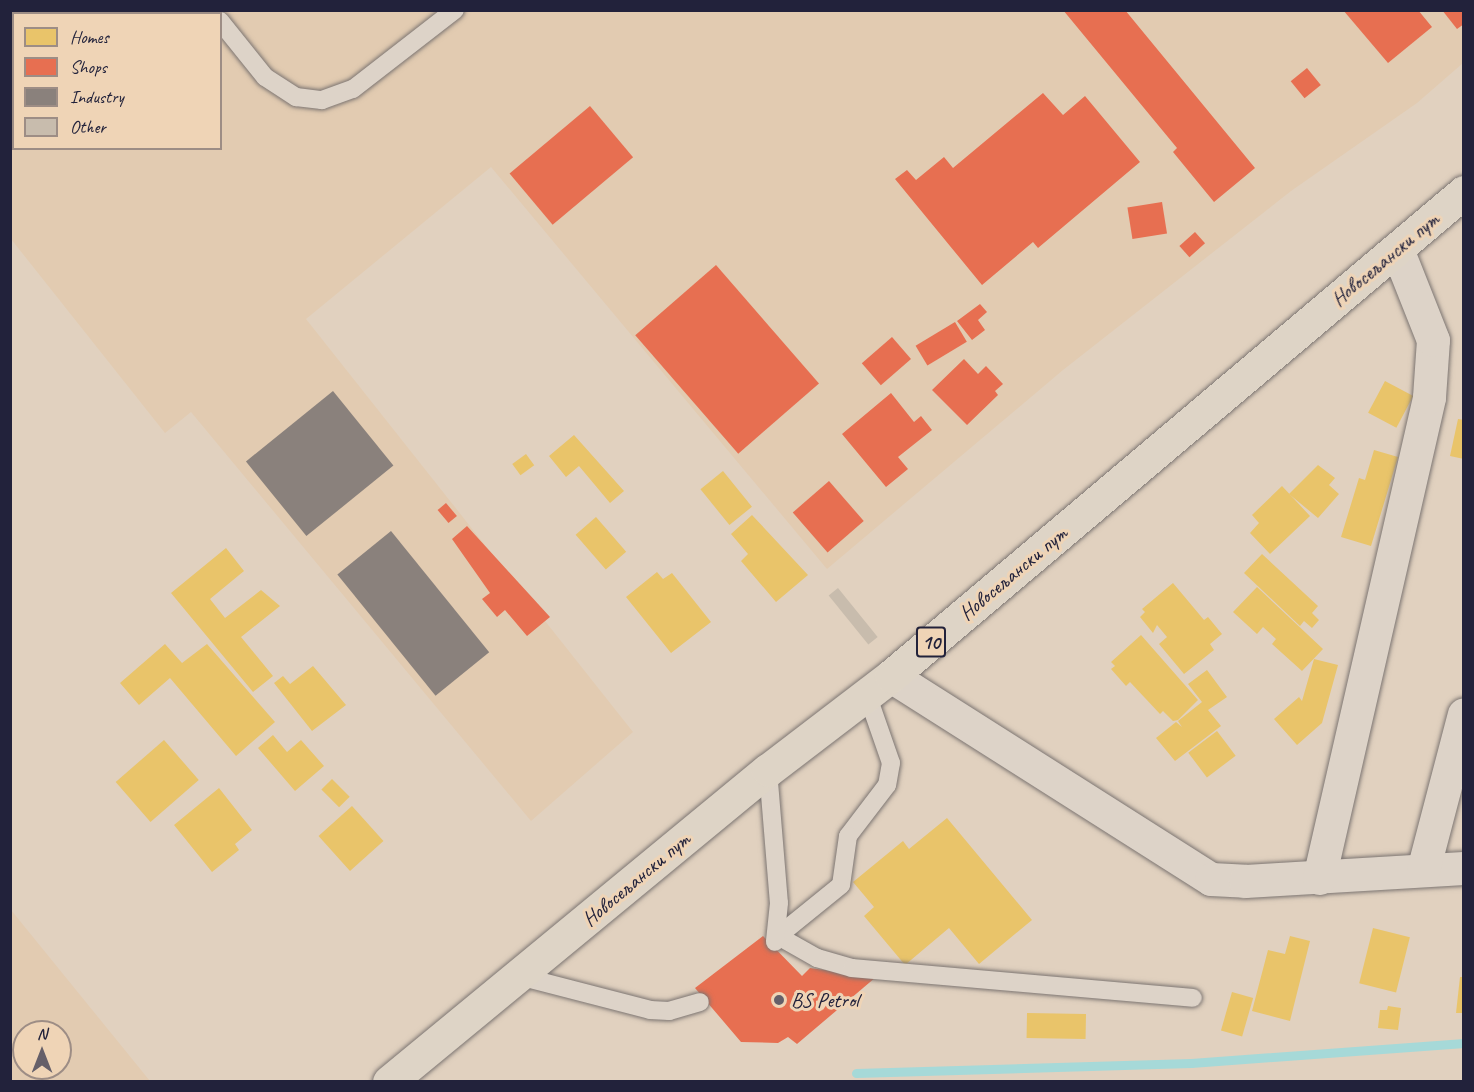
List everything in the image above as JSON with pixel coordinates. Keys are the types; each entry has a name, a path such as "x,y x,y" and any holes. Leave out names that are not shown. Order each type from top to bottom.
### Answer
{"main road":[{"name":"Новосељански пут","path":"389,1082 768,770 879,685 1464,192"}],"street":[{"path":"1319,878 1429,397 1433,340 1397,249"},
{"path":"879,685 1200,874 1245,882 1464,868"},
{"path":"1423,870 1464,714"}],"lane":[{"path":"222,23 265,77 297,97 322,100 353,89 454,10"},
{"path":"776,940 841,885 848,836 887,785 891,763 879,685"},
{"path":"768,770 779,903 776,940"},
{"path":"776,940 817,958 852,968 1193,998"},
{"path":"519,976 650,1010 669,1011 700,1002"}],"shaded area":[{"path":"11,11 1463,11 1463,63 1417,103 1291,191 1063,370 827,569 491,167 306,319 633,732 531,821 191,412 165,433 11,239"},
{"path":"11,910 150,1081 11,1081"}],"building: Homes":[{"path":"1385,381 1413,396 1396,428 1368,413"},
{"path":"1458,419 1464,420 1464,459 1450,456"},
{"path":"574,435 624,491 610,503 579,466 566,477 549,456"},
{"path":"1374,450 1398,457 1371,546 1341,537 1359,478 1365,480"},
{"path":"526,454 534,465 520,475 512,464"},
{"path":"1318,465 1335,478 1329,485 1339,494 1318,518 1289,494"},
{"path":"723,471 752,507 729,525 700,489"},
{"path":"1282,486 1310,516 1270,554 1250,533 1259,523 1252,515"},
{"path":"752,515 808,575 776,602 741,561 748,554 731,534"},
{"path":"596,517 626,552 606,569 576,535"},
{"path":"226,548 244,571 210,599 225,618 261,590 280,606 241,637 273,676 253,692 171,593"},
{"path":"1262,554 1318,606 1312,613 1319,620 1312,628 1304,621 1300,626 1244,573"},
{"path":"657,572 663,579 672,573 711,622 671,653 626,597"},
{"path":"1173,583 1204,620 1208,617 1222,634 1210,644 1214,650 1184,674 1159,644 1167,637 1157,625 1153,633 1140,617 1145,612 1142,609"},
{"path":"1257,587 1323,649 1302,671 1272,644 1276,639 1263,627 1257,634 1233,612"},
{"path":"1141,635 1198,700 1178,720 1173,721 1163,711 1160,714 1130,682 1126,686 1111,669 1115,666 1111,662"},
{"path":"165,644 182,663 207,644 275,722 236,756 170,678 139,705 120,683"},
{"path":"1314,659 1338,665 1322,723 1297,745 1274,719 1299,697 1302,701"},
{"path":"313,666 346,705 312,731 274,683 283,676 290,684"},
{"path":"1207,670 1227,697 1208,710 1221,726 1175,761 1156,738 1176,722 1182,727 1178,721 1202,702 1188,684"},
{"path":"1217,731 1236,756 1207,777 1188,753"},
{"path":"273,735 287,752 301,740 324,766 295,791 258,748"},
{"path":"164,740 199,780 150,822 116,782"},
{"path":"332,779 350,797 339,807 321,790"},
{"path":"219,788 252,830 235,844 239,850 212,872 174,825"},
{"path":"352,806 383,841 350,871 319,836"},
{"path":"947,818 1032,920 979,964 949,928 905,965 864,916 874,907 853,882 903,841 909,849"},
{"path":"1373,928 1410,937 1396,992 1359,983"},
{"path":"1290,936 1310,941 1290,1021 1252,1011 1268,950 1285,954"},
{"path":"1460,977 1464,977 1464,1013 1456,1013"},
{"path":"1232,992 1253,998 1242,1037 1221,1030"},
{"path":"1388,1006 1401,1008 1398,1030 1378,1028 1380,1010 1387,1010"},
{"path":"1027,1013 1086,1014 1086,1039 1027,1038"}],"building: Shops":[{"path":"1063,10 1125,10 1255,168 1214,202 1173,152 1177,148"},
{"path":"1343,10 1418,10 1432,27 1388,63"},
{"path":"1442,10 1464,10 1464,24 1457,29"},
{"path":"1307,68 1321,85 1305,98 1291,81"},
{"path":"1043,93 1063,115 1085,96 1140,162 1038,248 1033,242 982,285 895,179 907,170 916,180 944,157 953,168"},
{"path":"590,106 633,157 553,225 510,173"},
{"path":"1162,202 1167,234 1132,239 1127,207"},
{"path":"1195,232 1205,243 1189,257 1179,246"},
{"path":"716,265 819,383 738,454 635,335"},
{"path":"980,304 987,312 978,320 985,330 972,340 957,321"},
{"path":"955,322 967,342 927,365 916,346"},
{"path":"892,337 911,359 881,385 862,363"},
{"path":"964,359 978,374 986,366 1003,384 995,391 998,395 967,425 932,390"},
{"path":"891,393 914,422 921,416 932,430 898,457 908,469 886,487 842,434"},
{"path":"829,481 864,521 828,552 793,512"},
{"path":"446,503 457,516 449,523 438,510"},
{"path":"467,526 550,617 527,636 505,610 497,617 482,599 490,593 452,539"},
{"name":"BS Petrol","path":"763,936 802,976 810,968 876,977 797,1044 788,1037 778,1043 741,1042 695,988"}],"building: Industry":[{"path":"333,391 393,466 306,536 246,461"},
{"path":"391,531 489,652 436,696 337,574"}],"building: Other":[{"path":"838,588 878,637 868,645 829,596"}],"waterway":[{"path":"856,1073 1191,1063 1464,1043"}],"place":[{"name":"BS Petrol","path":"779,1000"}]}
